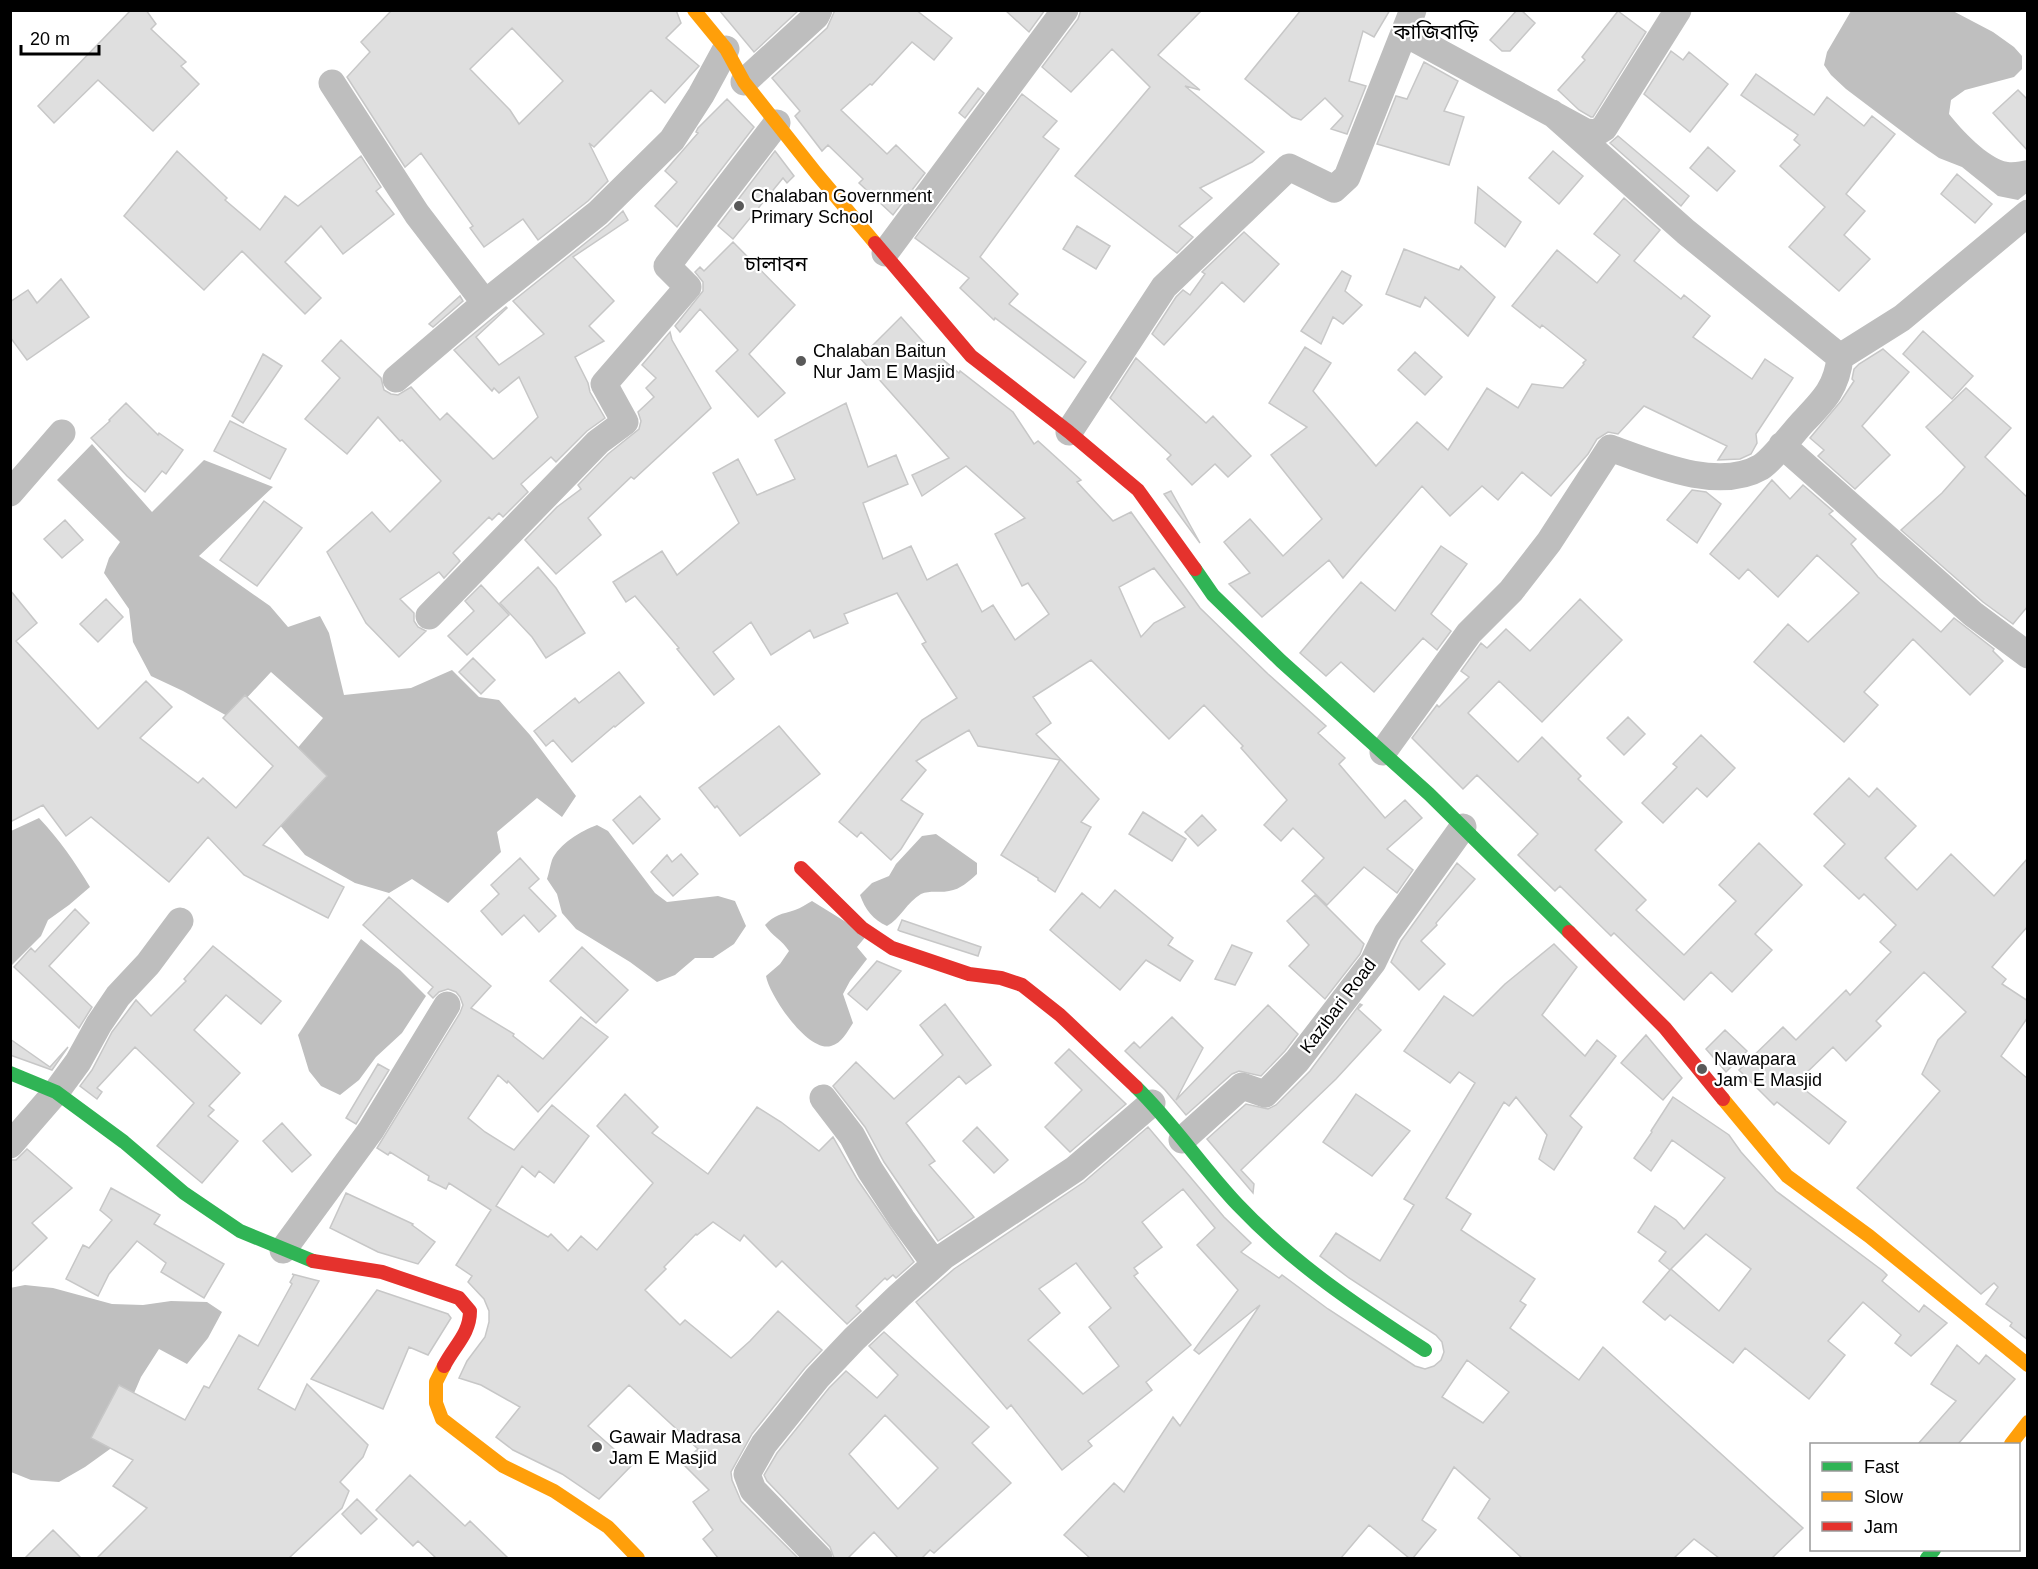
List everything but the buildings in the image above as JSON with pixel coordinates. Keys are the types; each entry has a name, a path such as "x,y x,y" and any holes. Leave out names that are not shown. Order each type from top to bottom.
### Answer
{"street":[{"path":"694,10 726,49 744,82 971,356 1138,490 1213,595 1281,661 1383,752 1462,827 1665,1028 1787,1176 1869,1236 2028,1365"},
{"path":"744,82 816,16 819,10"},
{"path":"885,253 1065,10"},
{"path":"1068,432 1164,287 1289,167 1334,189 1347,177 1409,22 1552,113 1586,132 1596,133 1605,128 1678,10"},
{"path":"396,379 485,303 598,213 672,140 701,95 726,49"},
{"path":"332,83 417,214 485,303"},
{"path":"1552,113 1686,232 1840,357"},
{"path":"429,616 598,442 625,422 604,384 688,287 667,266 777,123"},
{"path":"1840,357 1902,318 2028,213"},
{"path":"1383,752 1469,633 1511,591 1549,542 1610,448 1663,467 1710,477 1736,476 1762,466 1829,393 1838,373 1840,357"},
{"path":"10,493 62,433"},
{"path":"1782,445 1973,614 2028,655"},
{"name":"Kazibari Road","path":"1182,1140 1242,1086 1265,1094 1297,1061 1373,962 1387,933 1462,827"},
{"path":"801,868 862,928 892,948 969,974 1001,978 1022,985 1060,1015 1152,1103 1238,1205 1304,1267 1338,1293 1425,1350"},
{"path":"10,1145 56,1092 78,1062 118,996 148,964 180,921"},
{"path":"283,1250 371,1130 447,1005"},
{"path":"10,1073 56,1092 124,1142 184,1192 240,1231 310,1261 382,1272 459,1298 470,1311 470,1322 467,1331 451,1351 436,1382 436,1403 442,1419 502,1466 554,1491 608,1527 638,1558"},
{"path":"823,1098 852,1136 870,1170 935,1264"},
{"path":"819,1558 753,1490 747,1474 764,1444 817,1378 869,1324 935,1264 1004,1215 1075,1169 1152,1103"},
{"path":"2012,1443 2028,1422"}],"shaded area":[{"path":"1851,11 1953,11 1993,32 2014,47 2022,56 2022,69 2014,77 1965,90 1951,100 1949,114 1968,135 2000,160 2015,162 2027,160 2027,193 2018,200 1998,196 1962,167 1939,158 1916,142 1831,75 1824,65 1827,52"},
{"path":"92,444 152,512 204,460 273,487 199,556 270,606 288,627 320,616 329,633 344,695 411,688 452,670 479,697 499,700 530,735 576,796 562,817 537,798 497,832 501,852 448,903 412,879 389,893 355,883 305,855 256,797 323,718 271,672 229,717 151,676 133,642 129,609 104,573 109,558 120,542 57,480"},
{"path":"39,818 66,851 90,887 48,920 41,936 11,966 11,831"},
{"path":"597,825 608,831 655,893 667,902 718,896 735,901 746,926 734,944 713,958 695,958 675,975 657,982 630,962 576,929 562,913 557,894 547,879 555,854 565,843"},
{"path":"936,834 977,863 977,874 964,885 953,890 921,894 892,923 887,926 882,924 870,914 860,895 872,883 889,876 896,864 922,836"},
{"path":"812,901 867,935 857,947 867,959 843,994 853,1023 841,1040 831,1046 822,1046 801,1032 774,996 766,976 780,964 789,951 765,925 775,917"},
{"path":"361,939 400,970 426,996 402,1033 376,1057 359,1080 340,1095 321,1086 309,1071 298,1035"},
{"path":"25,1285 53,1288 112,1304 207,1302 222,1312 208,1338 187,1364 159,1349 141,1377 110,1449 59,1482 31,1480 11,1472 10,1288"}],"traffic: fast":[{"path":"1195,569 1213,595 1281,661 1429,794 1569,932"},
{"path":"10,1073 56,1092 124,1142 184,1193 240,1231 313,1261"},
{"path":"1136,1087 1212,1176 1259,1226 1304,1265 1425,1350"},
{"path":"1927,1558 1933,1551"}],"traffic: slow":[{"path":"694,10 726,49 744,82 875,243"},
{"path":"1723,1099 1787,1176 1869,1236 2028,1365"},
{"path":"444,1366 436,1382 436,1403 442,1419 503,1466 554,1491 608,1527 638,1558"},
{"path":"2012,1443 2028,1422"}],"traffic: jam":[{"path":"875,243 971,356 1069,432 1138,490 1195,569"},
{"path":"801,868 862,928 892,948 969,974 1001,978 1022,985 1060,1015 1136,1087"},
{"path":"1569,932 1665,1028 1723,1099"},
{"path":"313,1261 382,1272 459,1298 470,1311 469,1319 464,1333 444,1366"}],"place":[{"name":"Chalaban Government Primary School","path":"739,206"},
{"name":"Chalaban Baitun Nur Jam E Masjid","path":"801,361"},
{"name":"Nawapara Jam E Masjid","path":"1702,1069"},
{"name":"Gawair Madrasa Jam E Masjid","path":"597,1447"}],"district":[{"name":"কাজিবাড়ি","path":"1436,31"},
{"name":"চালাবন","path":"776,263"}]}
